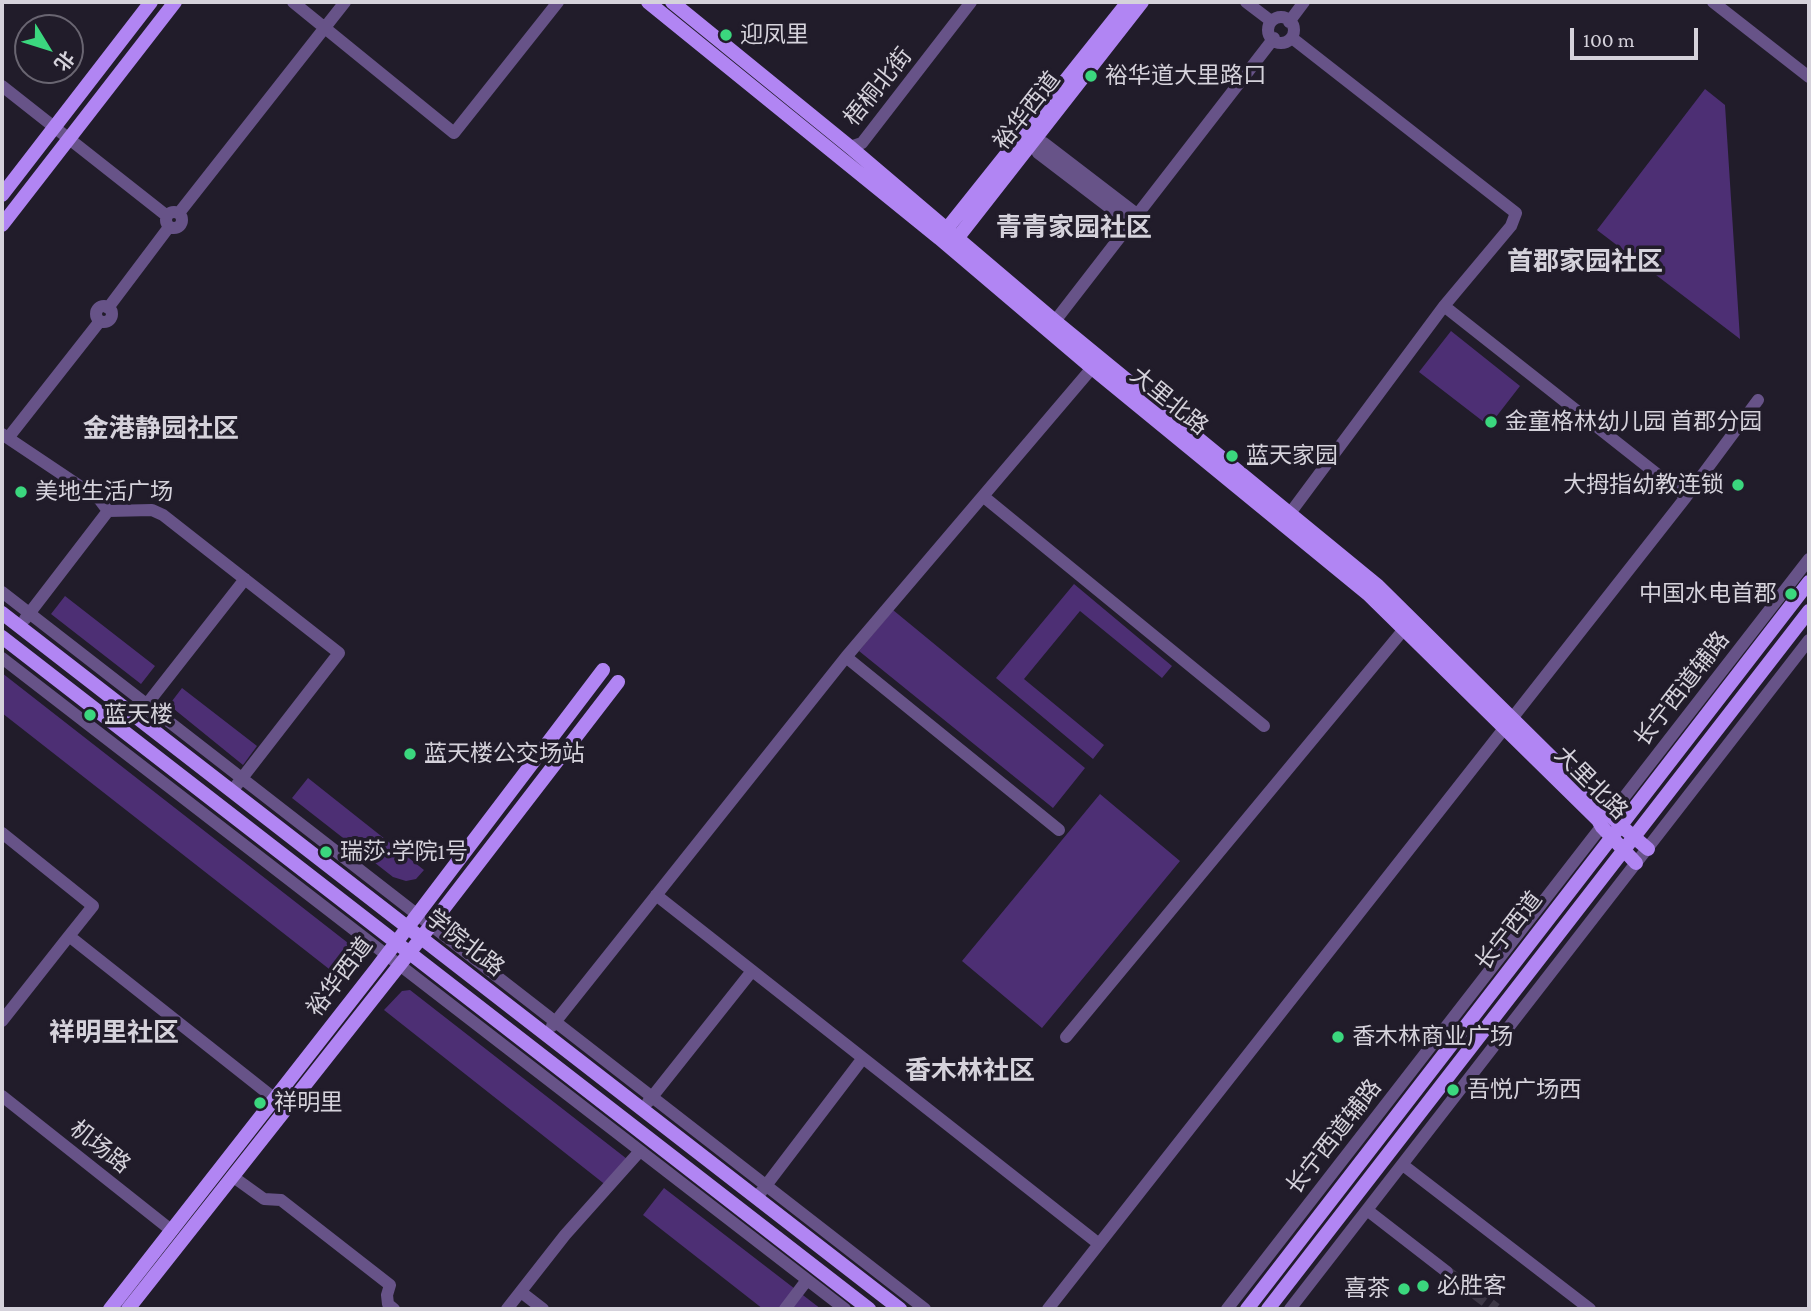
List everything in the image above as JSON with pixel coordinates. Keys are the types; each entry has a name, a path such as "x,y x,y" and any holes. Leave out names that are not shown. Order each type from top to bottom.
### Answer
{"main road":[{"path":"2,195 151,2"},
{"path":"2,225 175,2"},
{"name":"大里北路","path":"648,2 1055,321 1287,519 1508,723"},
{"name":"大里北路","path":"672,2 850,147 1092,368 1378,586 1598,820 1634,836 1648,849"},
{"name":"裕华西道","path":"948,239 1128,2"},
{"name":"裕华西道","path":"948,239 1032,142 1142,2"},
{"name":"长宁西道","path":"1247,1309 1611,825 1809,582"},
{"name":"长宁西道","path":"1268,1309 1809,611"},
{"name":"学院北路","path":"2,613 900,1309"},
{"name":"学院北路","path":"2,637 869,1309"},
{"name":"裕华西道","path":"128,1309 227,1172 275,1099 603,670"},
{"name":"裕华西道","path":"110,1309 172,1230 227,1172 400,964 618,682"},
{"path":"127,734 139,719"},
{"name":"大里北路","path":"1611,825 1624,849 1636,863"},
{"path":"744,1213 756,1198"}],"street":[{"path":"293,2 454,133 558,2"},
{"path":"108,511 99,499 5,436 100,321 96,314 98,309 108,307 172,219 345,2"},
{"name":"梧桐北街","path":"850,147 963,2"},
{"name":"梧桐北街","path":"850,147 862,143 971,2"},
{"path":"1246,2 1270,21"},
{"path":"1289,22 1304,2"},
{"path":"1713,2 1809,77"},
{"path":"1279,18 1289,22 1294,30 1292,38 1284,43 1274,38 1268,30 1270,21 1279,18"},
{"path":"1055,321 1274,38"},
{"path":"1287,519 1444,306 1511,226 1516,213 1292,38"},
{"path":"2,86 172,219"},
{"path":"1032,142 1044,143 1135,220"},
{"path":"1444,306 1686,497"},
{"path":"545,1035 846,657 1092,368"},
{"path":"1048,1309 1686,497 1758,400"},
{"path":"984,497 1264,726"},
{"path":"108,511 152,510 163,515 340,653 232,791"},
{"path":"19,626 108,511"},
{"name":"长宁西道辅路","path":"1227,1309 1611,825 1809,559"},
{"path":"139,719 147,704 245,579"},
{"path":"2,592 925,1309"},
{"path":"1066,1037 1405,628"},
{"path":"1290,1309 1809,639"},
{"path":"846,657 1059,830"},
{"path":"2,658 845,1309"},
{"path":"117,748 127,734"},
{"path":"2,833 93,906 2,1021"},
{"path":"656,895 1098,1244"},
{"path":"69,936 275,1099"},
{"path":"643,1110 752,971"},
{"path":"756,1198 863,1058"},
{"name":"机场路","path":"2,1096 172,1230"},
{"path":"507,1309 565,1235 640,1151"},
{"path":"1403,1165 1590,1309"},
{"path":"227,1172 264,1199 281,1200 390,1285 388,1304 394,1309"},
{"path":"1367,1210 1447,1272"},
{"path":"735,1225 744,1213"},
{"path":"785,1309 807,1280"},
{"path":"521,1292 543,1309"}],"shaded area":[{"path":"1705,89 1725,105 1740,339 1597,230"},
{"path":"1451,331 1520,386 1489,426 1419,372"},
{"path":"1074,584 1172,666 1162,678 1080,611 1024,679 1104,745 1093,759 996,678"},
{"path":"65,596 155,666 141,684 51,614"},
{"path":"893,610 1085,768 1053,808 859,651"},
{"path":"2,673 357,950 361,968 347,983 2,713"},
{"path":"182,688 257,746 243,765 169,705"},
{"path":"308,778 424,870 416,879 406,881 393,877 292,798"},
{"path":"1100,794 1180,861 1042,1028 962,961"},
{"path":"410,990 627,1159 607,1186 384,1010 402,991"},
{"path":"664,1188 821,1309 763,1309 643,1215"}],"tunnel":[{"path":"1447,1272 1496,1309"}],"place":[{"name":"迎凤里","path":"726,35"},
{"name":"裕华道大里路口","path":"1091,76"},
{"name":"金童格林幼儿园 首郡分园","path":"1491,422"},
{"name":"蓝天家园","path":"1232,456"},
{"name":"大拇指幼教连锁","path":"1738,485"},
{"name":"美地生活广场","path":"21,492"},
{"name":"中国水电首郡","path":"1791,594"},
{"name":"蓝天楼","path":"90,715"},
{"name":"蓝天楼公交场站","path":"410,754"},
{"name":"瑞莎·学院1号","path":"326,852"},
{"name":"香木林商业广场","path":"1338,1037"},
{"name":"吾悦广场西","path":"1453,1090"},
{"name":"祥明里","path":"260,1103"},
{"name":"必胜客","path":"1423,1286"},
{"name":"喜茶","path":"1404,1289"}],"district":[{"name":"青青家园社区","path":"1074,228"},
{"name":"首郡家园社区","path":"1585,262"},
{"name":"金港静园社区","path":"161,429"},
{"name":"祥明里社区","path":"114,1033"},
{"name":"香木林社区","path":"970,1071"}]}
